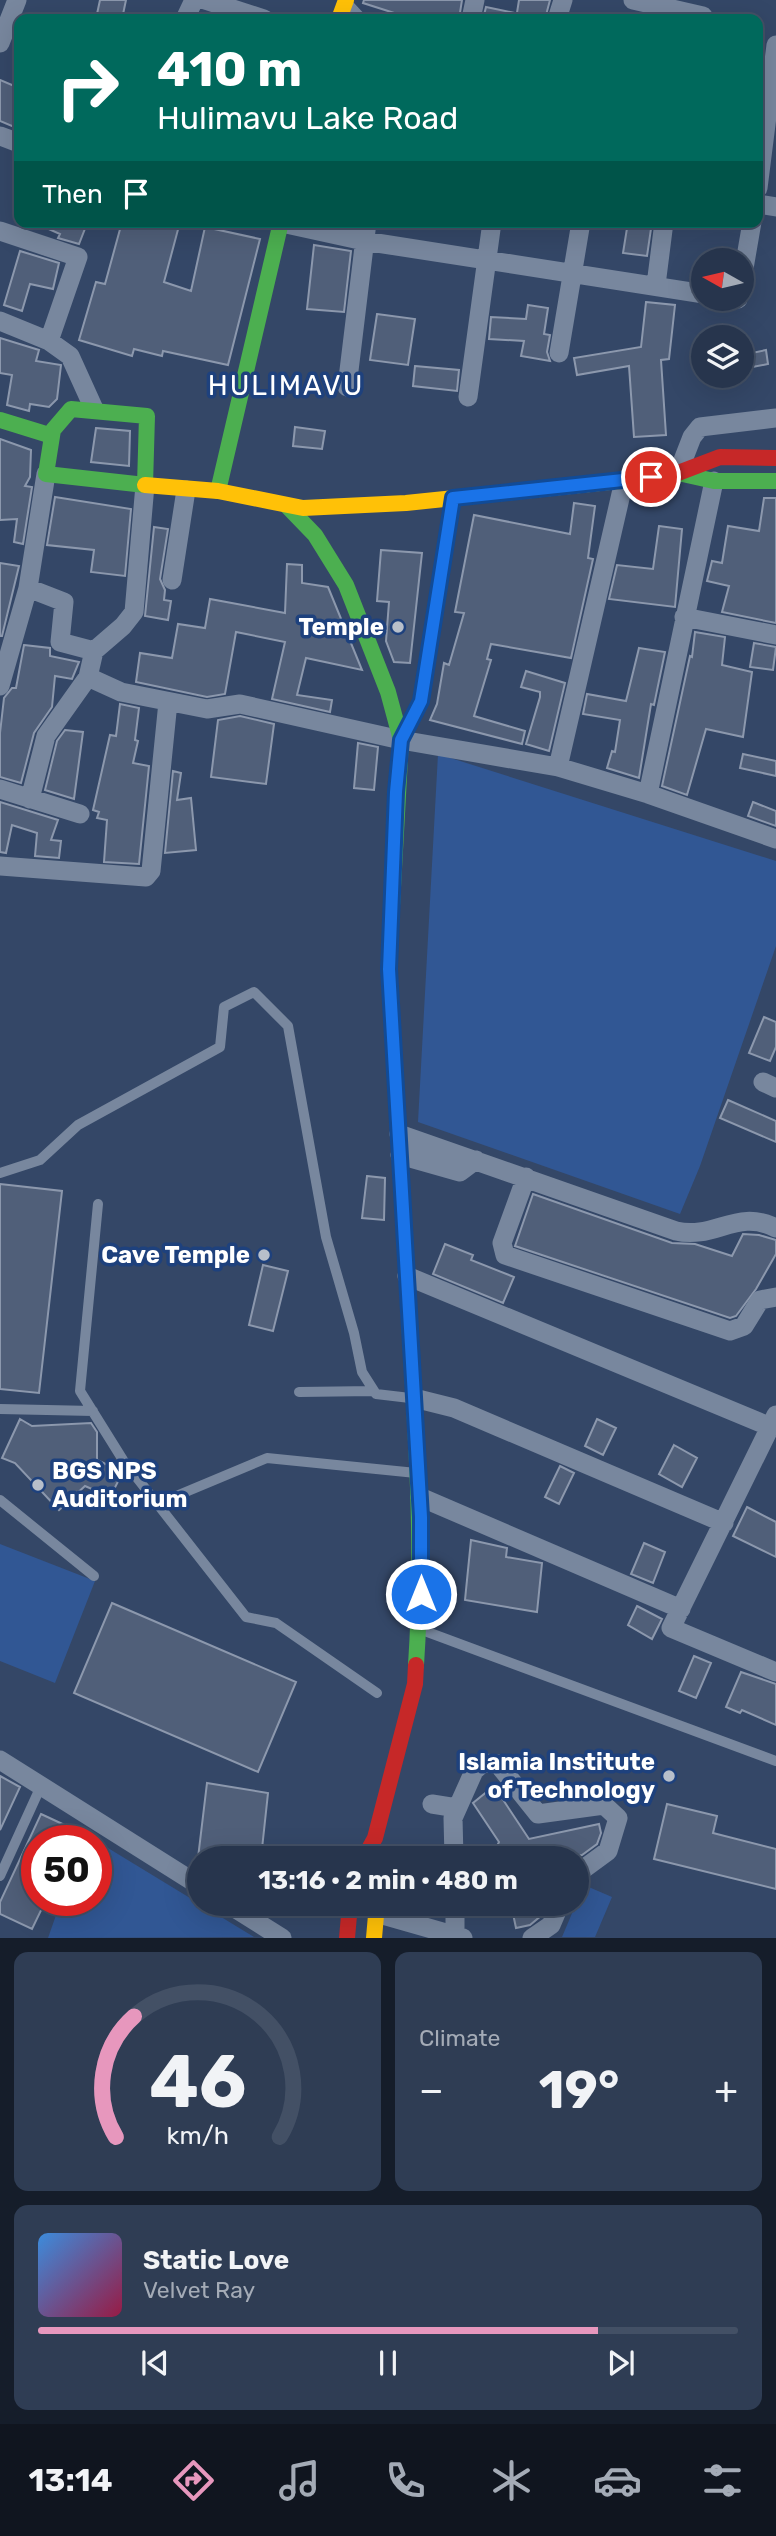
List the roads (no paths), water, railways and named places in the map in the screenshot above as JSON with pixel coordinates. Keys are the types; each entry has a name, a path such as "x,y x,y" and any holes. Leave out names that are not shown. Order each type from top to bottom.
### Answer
{"main road":[{"path":"218,491 279,228"},
{"path":"145,485 147,416 94,409 71,409 60,416 49,435 46,474 145,485 218,491 286,505 316,507 453,498 624,481 678,473 720,457 776,458"},
{"path":"0,420 49,435"},
{"path":"678,473 714,481 776,481"},
{"path":"401,740 421,701 453,498"},
{"path":"286,505 315,535 346,585 388,692 401,740 396,792 389,969 420,1497 418,1629 415,1684 375,1838 371,1846"},
{"path":"375,1838 376,1846"},
{"path":"346,1937 349,1916"},
{"path":"375,1937 376,1916"}],"street":[{"path":"0,43 17,0"},
{"path":"205,0 248,14"},
{"path":"633,0 704,12"},
{"path":"763,148 776,45"},
{"path":"328,228 366,232 487,260 691,292"},
{"path":"468,397 491,228"},
{"path":"559,353 581,228"},
{"path":"656,285 663,228"},
{"path":"748,248 751,228"},
{"path":"0,231 78,257 49,341"},
{"path":"347,387 366,232"},
{"path":"0,321 49,341 70,356 94,409"},
{"path":"678,473 692,437 700,427 776,418"},
{"path":"0,687 28,588 46,474"},
{"path":"558,767 624,481"},
{"path":"648,794 714,481"},
{"path":"30,799 46,736 88,677 94,651 123,626 134,612 145,485"},
{"path":"172,580 186,489"},
{"path":"28,588 64,602 60,642 94,651"},
{"path":"684,617 776,635"},
{"path":"88,677 121,692 168,702 207,709 240,704 401,740 558,767 648,794 776,839"},
{"path":"0,866 146,877 151,871 168,702"},
{"path":"0,789 80,814"},
{"path":"399,1134 691,1235 702,1234 742,1219 776,1227"},
{"path":"400,1155 460,1172 476,1160"},
{"path":"526,1177 502,1243 505,1255 730,1331 744,1326 760,1300 776,1297"},
{"path":"407,1276 772,1430 671,1628 776,1672"},
{"path":"414,1398 454,1408 724,1523"},
{"path":"420,1497 681,1609"},
{"path":"0,1760 187,1878"},
{"path":"454,1846 453,1818 474,1771 483,1763 498,1764 538,1814 604,1805 618,1818 608,1851 589,1864"},
{"path":"432,1804 457,1808"},
{"path":"248,1916 282,1937"},
{"path":"399,1916 458,1937 456,1916"},
{"path":"532,1937 551,1925 555,1916"}],"lane":[{"path":"0,1173 40,1160 78,1125 220,1047 224,1007 254,992 288,1026 326,1237 354,1333 362,1372 373,1391"},
{"path":"98,1204 80,1391 123,1460 246,1617 276,1623 377,1693"},
{"path":"299,1392 373,1391 388,1398 414,1398"},
{"path":"0,1409 93,1411"},
{"path":"158,1504 267,1458 418,1474"},
{"path":"0,1500 93,1576"},
{"path":"418,1629 776,1761"},
{"path":"0,1876 41,1786"}],"place":[{"name":"Temple","path":"398,627"},
{"name":"Cave Temple","path":"264,1255"},
{"name":"BGS NPS Auditorium","path":"38,1485"},
{"name":"Islamia Institute of Technology","path":"669,1776"}],"district":[{"name":"HULIMAVU","path":"286,385"}]}
